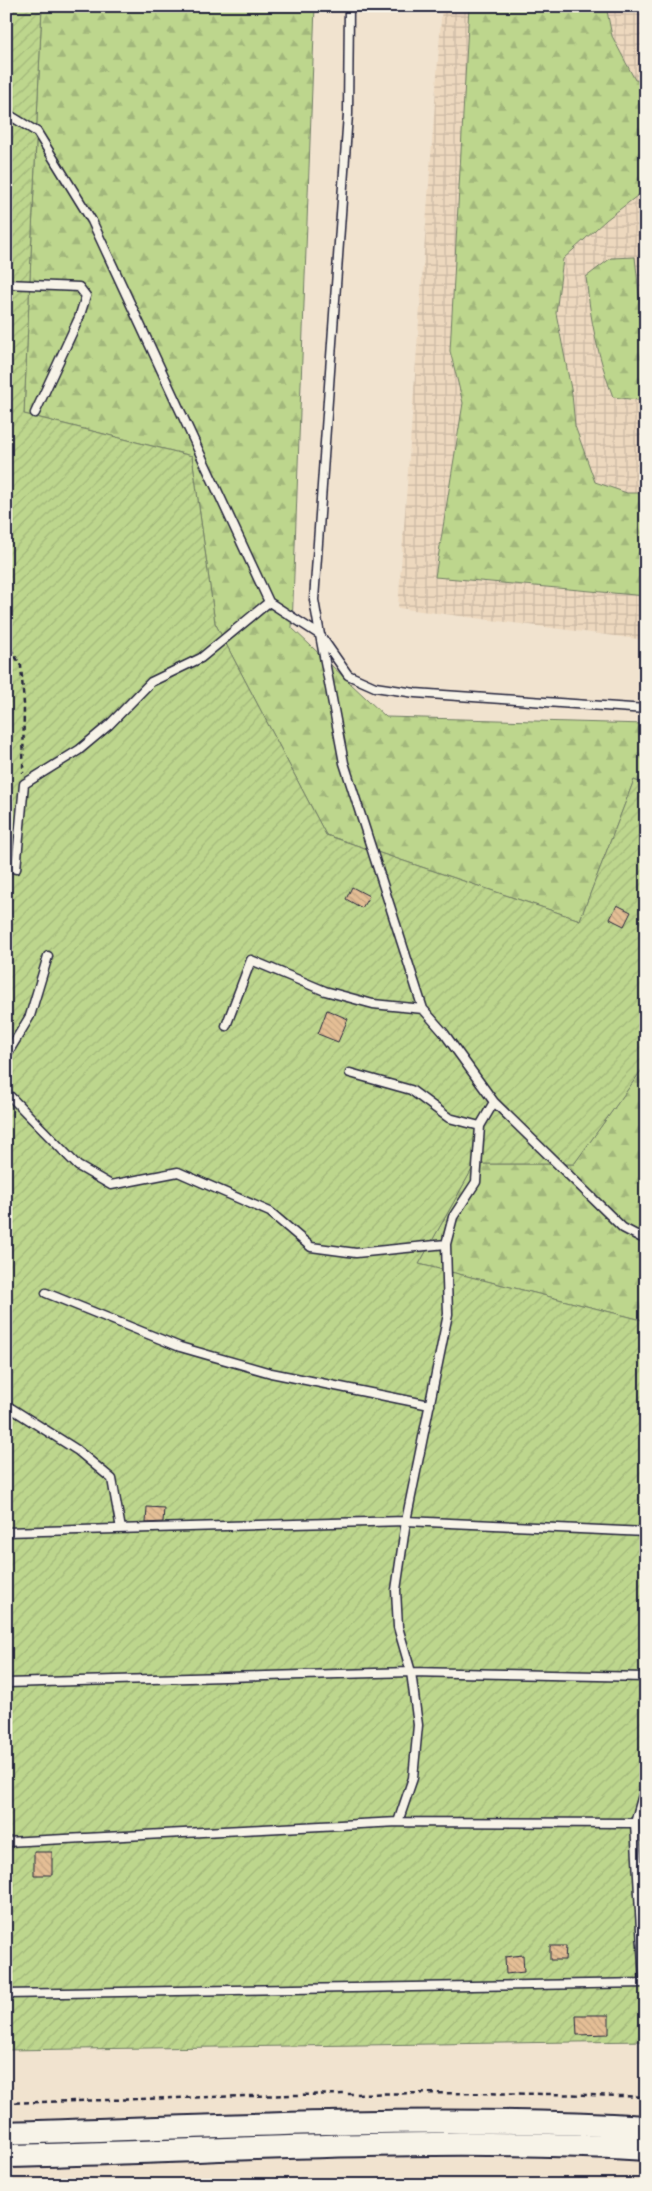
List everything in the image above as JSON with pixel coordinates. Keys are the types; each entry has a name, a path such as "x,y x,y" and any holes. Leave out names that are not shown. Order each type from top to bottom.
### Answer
{"main road":[{"path":"6,2133 354,2122 529,2123 646,2127"},
{"path":"6,2156 355,2145 519,2145 646,2149"}],"lane":[{"path":"349,6 348,114 314,600 344,763 423,1009 444,1033 494,1102 623,1228 646,1240"},
{"path":"6,114 36,132 92,221 269,602 320,635 348,675 374,687 415,693 646,709"},
{"path":"6,284 79,287 86,296 79,318 35,413"},
{"path":"6,866 16,869 24,784 79,750 109,725 151,682 201,658 269,602"},
{"path":"6,1056 30,1016 48,956"},
{"path":"226,1026 251,960 325,991 373,1004 423,1009"},
{"path":"350,1073 411,1090 449,1118 480,1126"},
{"path":"6,1092 78,1166 111,1185 178,1172 270,1212 311,1247 356,1253 446,1244"},
{"path":"398,1822 413,1778 418,1725 411,1672 398,1627 396,1590 406,1521 448,1314 446,1244 453,1218 476,1182 480,1126 494,1102"},
{"path":"46,1292 180,1347 271,1373 430,1405"},
{"path":"6,1405 77,1450 112,1479 121,1529"},
{"path":"6,1532 406,1521 646,1532"},
{"path":"6,1682 411,1672 646,1677"},
{"path":"6,1994 645,1983 635,1823 646,1784"},
{"path":"6,1842 398,1822 635,1823"}],"path":[{"path":"6,641 21,666 24,704 22,756 24,784"},
{"path":"6,2103 335,2093 553,2093 646,2097"}],"shaded area":[{"path":"442,6 646,6 646,640 398,608"}],"green space":[{"path":"6,6 42,6 24,414 192,456 215,623 326,835 580,920 634,780 646,785 646,1064 574,1164 475,1164 419,1264 646,1321 646,2041 6,2050"},
{"path":"42,6 315,6 292,628 386,717 646,724 646,785 634,780 580,920 326,835 215,623 192,456 24,414"},
{"path":"469,6 606,6 612,36 635,80 646,81 646,189 606,220 563,259 556,313 572,394 575,426 595,482 627,493 646,493 646,596 435,577 463,403 450,351"},
{"path":"635,257 640,303 646,310 646,401 613,397 595,338 586,277 611,258"},
{"path":"646,1064 646,1321 419,1264 475,1164 574,1164"}],"building":[{"path":"352,887 369,896 362,908 346,899"},
{"path":"617,905 631,912 624,926 610,919"},
{"path":"327,1010 348,1019 338,1042 318,1034"},
{"path":"147,1507 164,1508 163,1522 146,1523"},
{"path":"34,1852 52,1852 52,1875 34,1875"},
{"path":"550,1946 566,1946 565,1960 550,1960"},
{"path":"523,1955 524,1972 506,1974 505,1957"},
{"path":"576,2015 609,2015 609,2034 577,2035"}]}
